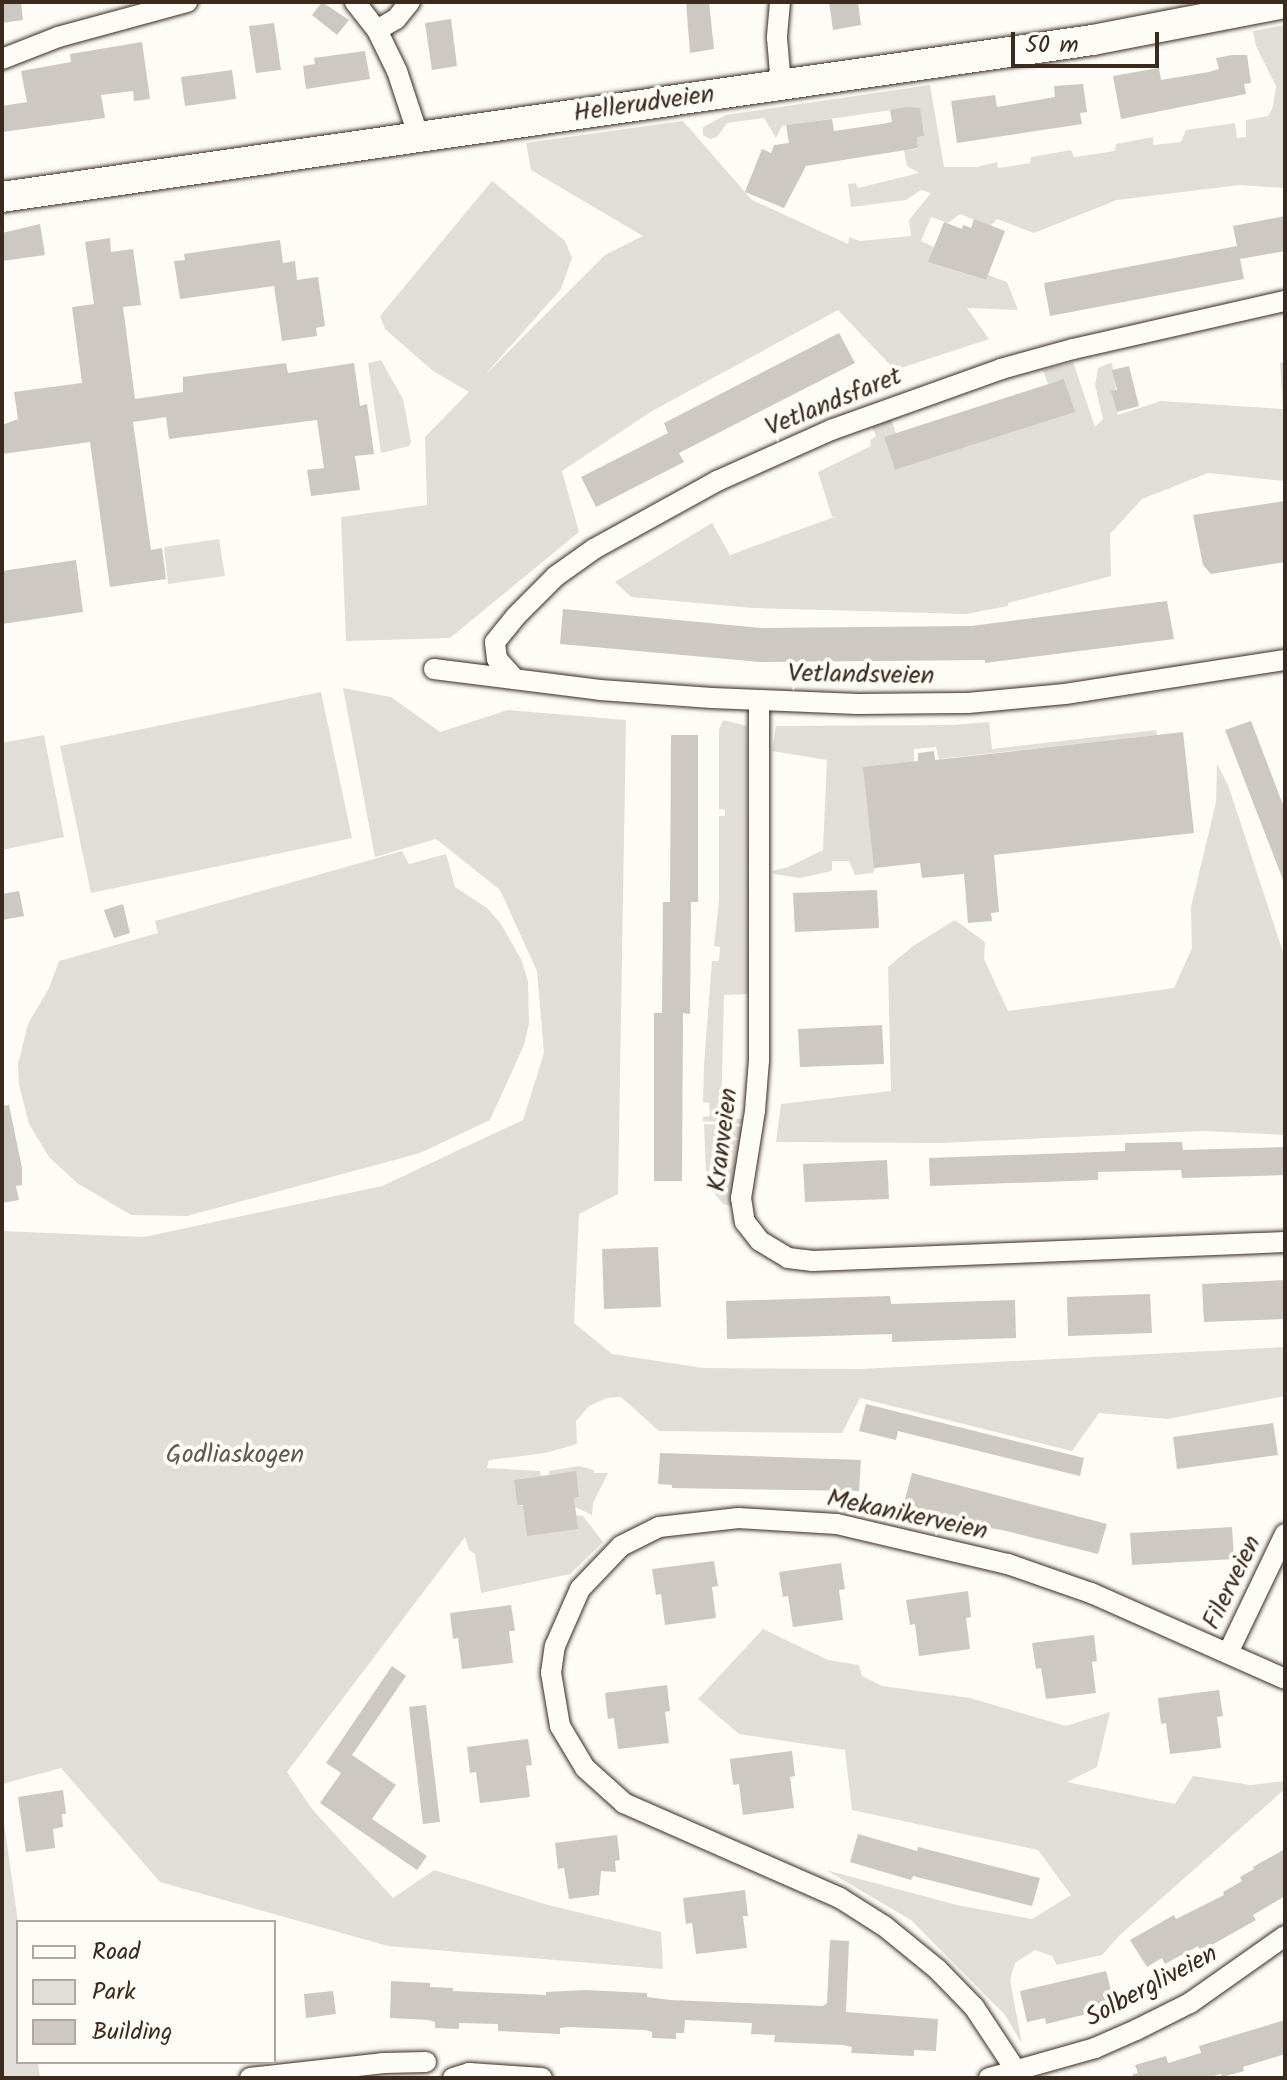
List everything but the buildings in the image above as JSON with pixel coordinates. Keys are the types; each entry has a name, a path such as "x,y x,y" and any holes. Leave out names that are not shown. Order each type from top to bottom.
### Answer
{"main road":[{"name":"Hellerudveien","path":"2,197 1128,35 1285,3"}],"street":[{"path":"2,59 58,37 187,2"},
{"path":"355,2 377,30 412,111 419,138"},
{"path":"377,30 396,19 410,2"},
{"path":"780,2 777,38 781,85"},
{"name":"Vetlandsfaret","path":"515,679 497,659 495,642 556,576 594,549 717,481 831,430 1001,369 1073,349 1285,301"},
{"name":"Vetlandsveien","path":"434,669 600,690 858,704 1025,699 1285,660"},
{"name":"Kranveien","path":"759,700 759,1060 741,1198 745,1222 760,1241 788,1258 813,1261 1285,1242"},
{"name":"Mekanikerveien","path":"1020,2074 974,2007 937,1969 884,1926 840,1898 643,1813 606,1790 585,1768 560,1726 551,1673 565,1618 586,1581 621,1546 659,1527 738,1518 856,1527 1008,1564 1091,1593 1285,1679"},
{"name":"Filerveien","path":"1228,1653 1285,1534"},
{"name":"Solbergliveien","path":"989,2078 1020,2074 1136,2030 1190,2003 1285,1936"},
{"path":"250,2078 384,2063 426,2062"},
{"path":"461,2075 542,2078"}],"green space":[{"path":"1285,25 1285,188 1240,185 1117,200 1034,233 997,219 990,226 960,214 948,223 931,217 921,241 934,247 929,262 985,280 988,275 1007,282 1018,310 967,308 989,339 895,370 838,310 652,411 562,471 579,532 450,638 346,641 341,517 427,505 425,437 469,392 433,371 385,329 380,316 492,181 565,241 572,258 561,289 484,376 605,255 643,236 531,170 526,143 683,121 752,200 848,244 849,237 860,241 911,236 909,220 931,193 921,190 906,200 851,207 848,184 856,183 858,188 919,173 907,166 904,150 918,149 917,137 924,136 905,108 782,126 776,138 764,118 727,123 717,137 710,139 703,135 703,127 726,115 930,85 944,167 977,167 997,162 998,168 1030,163 1031,157 1071,150 1074,157 1115,151 1116,144 1153,137 1153,145 1181,142 1186,130 1235,123 1237,138 1246,137 1246,120 1268,116 1273,107 1276,86 1256,46 1253,31"},
{"path":"381,360 403,399 411,442 409,446 381,453 368,363"},
{"path":"1073,362 1095,427 1103,419 1095,385 1098,368 1107,364 1112,363 1116,390 1112,392 1118,415 1161,401 1283,409 1280,363 1285,362 1285,481 1208,473 1142,499 1110,534 1111,576 1008,603 1008,606 966,614 753,608 631,597 615,582 712,523 730,555 837,516 832,517 818,472 871,446 870,440 876,436 872,427 891,419 896,433 884,437 895,470 1074,412 1064,380 1048,384 1043,370"},
{"path":"219,539 225,576 168,584 164,547"},
{"name":"Godliaskogen","path":"343,688 391,697 440,732 508,710 626,720 618,1194 579,1214 574,1323 612,1354 703,1368 860,1369 1285,1347 1285,1396 1168,1419 1099,1413 1072,1451 860,1398 842,1433 659,1431 621,1397 607,1398 589,1406 576,1421 577,1444 545,1453 489,1460 487,1468 540,1471 541,1476 514,1480 517,1505 583,1516 603,1542 570,1574 481,1593 475,1554 469,1550 465,1537 287,1772 312,1809 393,1898 434,1870 548,1905 661,1932 663,1969 388,1946 160,1882 61,1768 2,1784 2,1231 144,1237 382,1186 523,1120 544,1053 537,971 500,890 436,839 375,857"},
{"path":"321,692 352,838 91,893 60,746"},
{"path":"723,720 747,726 748,994 724,995 721,1118 744,1119 744,1124 703,1121 703,1117 710,1116 709,1103 703,1102 712,961 719,961 720,947 714,946 719,900 719,816 725,816 725,810 719,809 719,730"},
{"path":"989,722 992,749 1156,730 1157,735 939,759 936,747 914,749 914,762 873,873 855,875 849,861 832,861 832,870 828,872 799,878 774,874 772,871 823,850 827,760 772,751 776,726"},
{"path":"44,735 64,837 2,850 2,743"},
{"path":"1217,764 1228,785 1285,958 1285,1135 1203,1131 941,1143 776,1142 781,1104 891,1091 888,967 913,946 955,920 985,942 984,959 1008,1011 1174,988 1192,948 1191,907 1216,802"},
{"path":"402,851 409,864 446,854 455,887 487,908 501,924 522,961 528,982 529,1024 524,1045 490,1120 420,1153 187,1216 131,1215 77,1183 49,1157 29,1124 19,1085 18,1064 28,1024 49,988 59,961 158,933 155,921"},
{"path":"704,1124 745,1127 732,1206 723,1204 712,1190 706,1171"},
{"path":"579,1466 594,1470 594,1473 608,1473 593,1503 592,1515 575,1507 574,1498 579,1497 575,1472 549,1475 549,1471"},
{"path":"763,1629 828,1660 859,1665 862,1676 882,1686 970,1698 1066,1726 1110,1712 1097,1767 1067,1782 1175,1804 1193,1776 1251,1785 1285,1781 1285,1789 1120,1935 1102,1955 1057,1965 1052,1956 1035,1950 1015,1963 1010,1980 1022,2044 1005,2015 911,1920 826,1870 957,1905 1032,1919 1071,1895 1038,1850 852,1810 845,1750 739,1734 698,1699"},
{"path":"2,1809 18,1920 16,2064 38,2064 40,2078 2,2078"}]}
